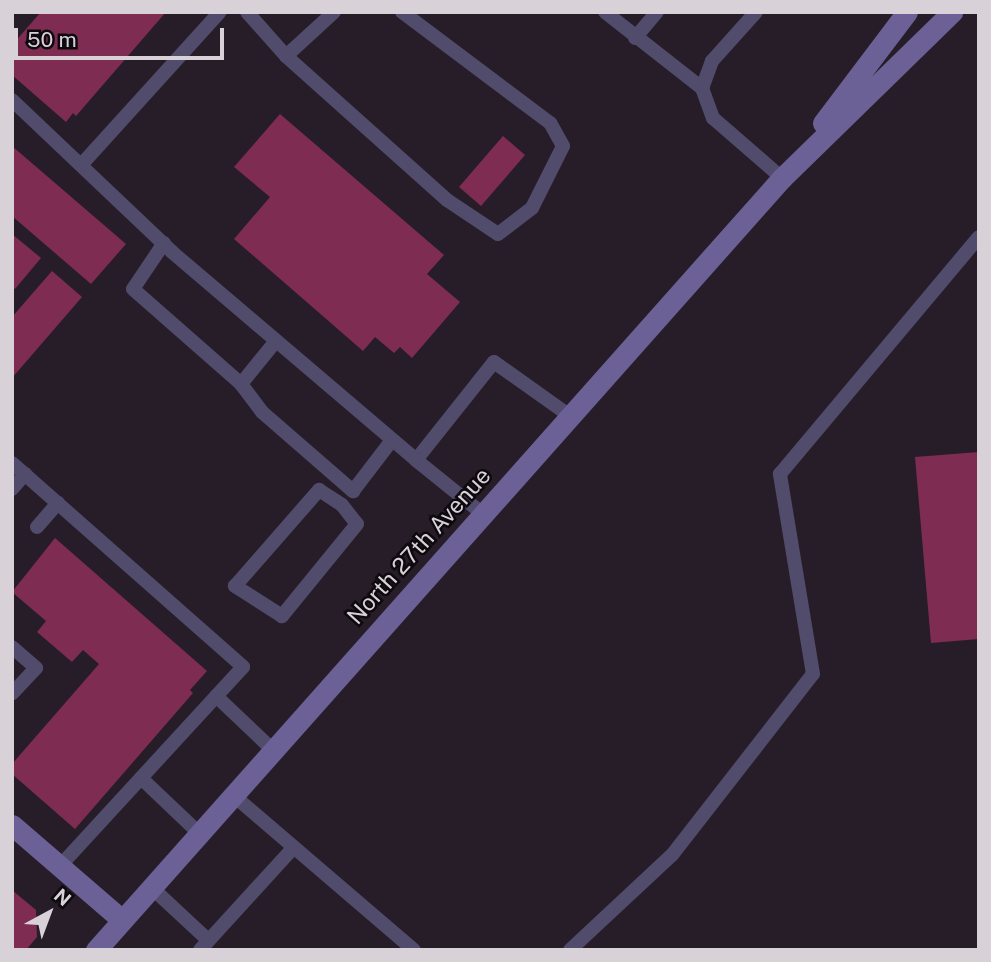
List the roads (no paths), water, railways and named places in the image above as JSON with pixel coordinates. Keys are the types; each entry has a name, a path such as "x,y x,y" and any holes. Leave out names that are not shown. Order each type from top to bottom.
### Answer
{"main road":[{"name":"North 27th Avenue","path":"782,178 907,12"},
{"name":"North 27th Avenue","path":"96,950 782,178 951,12"},
{"path":"12,825 122,920"}],"lane":[{"path":"82,164 220,12"},
{"path":"247,12 286,56 447,200 498,234 532,208 563,146 550,123 402,12"},
{"path":"286,56 334,12"},
{"path":"605,12 702,88 713,118 782,178"},
{"path":"635,38 657,12"},
{"path":"702,88 712,61 756,12"},
{"path":"12,100 163,243 275,342 483,514"},
{"path":"569,950 672,855 813,674 780,474 979,237"},
{"path":"163,243 133,289 241,384 262,412 353,491"},
{"path":"241,384 275,342"},
{"path":"416,460 494,362 570,416"},
{"path":"342,505 392,440"},
{"path":"12,463 243,667 60,866"},
{"path":"12,488 25,474"},
{"path":"318,491 342,505 357,524 282,616 235,586 318,491"},
{"path":"37,527 58,503"},
{"path":"12,647 36,667 12,694"},
{"path":"216,696 273,750"},
{"path":"141,778 199,833"},
{"path":"233,795 414,950"},
{"path":"151,887 204,945 294,847"}]}
